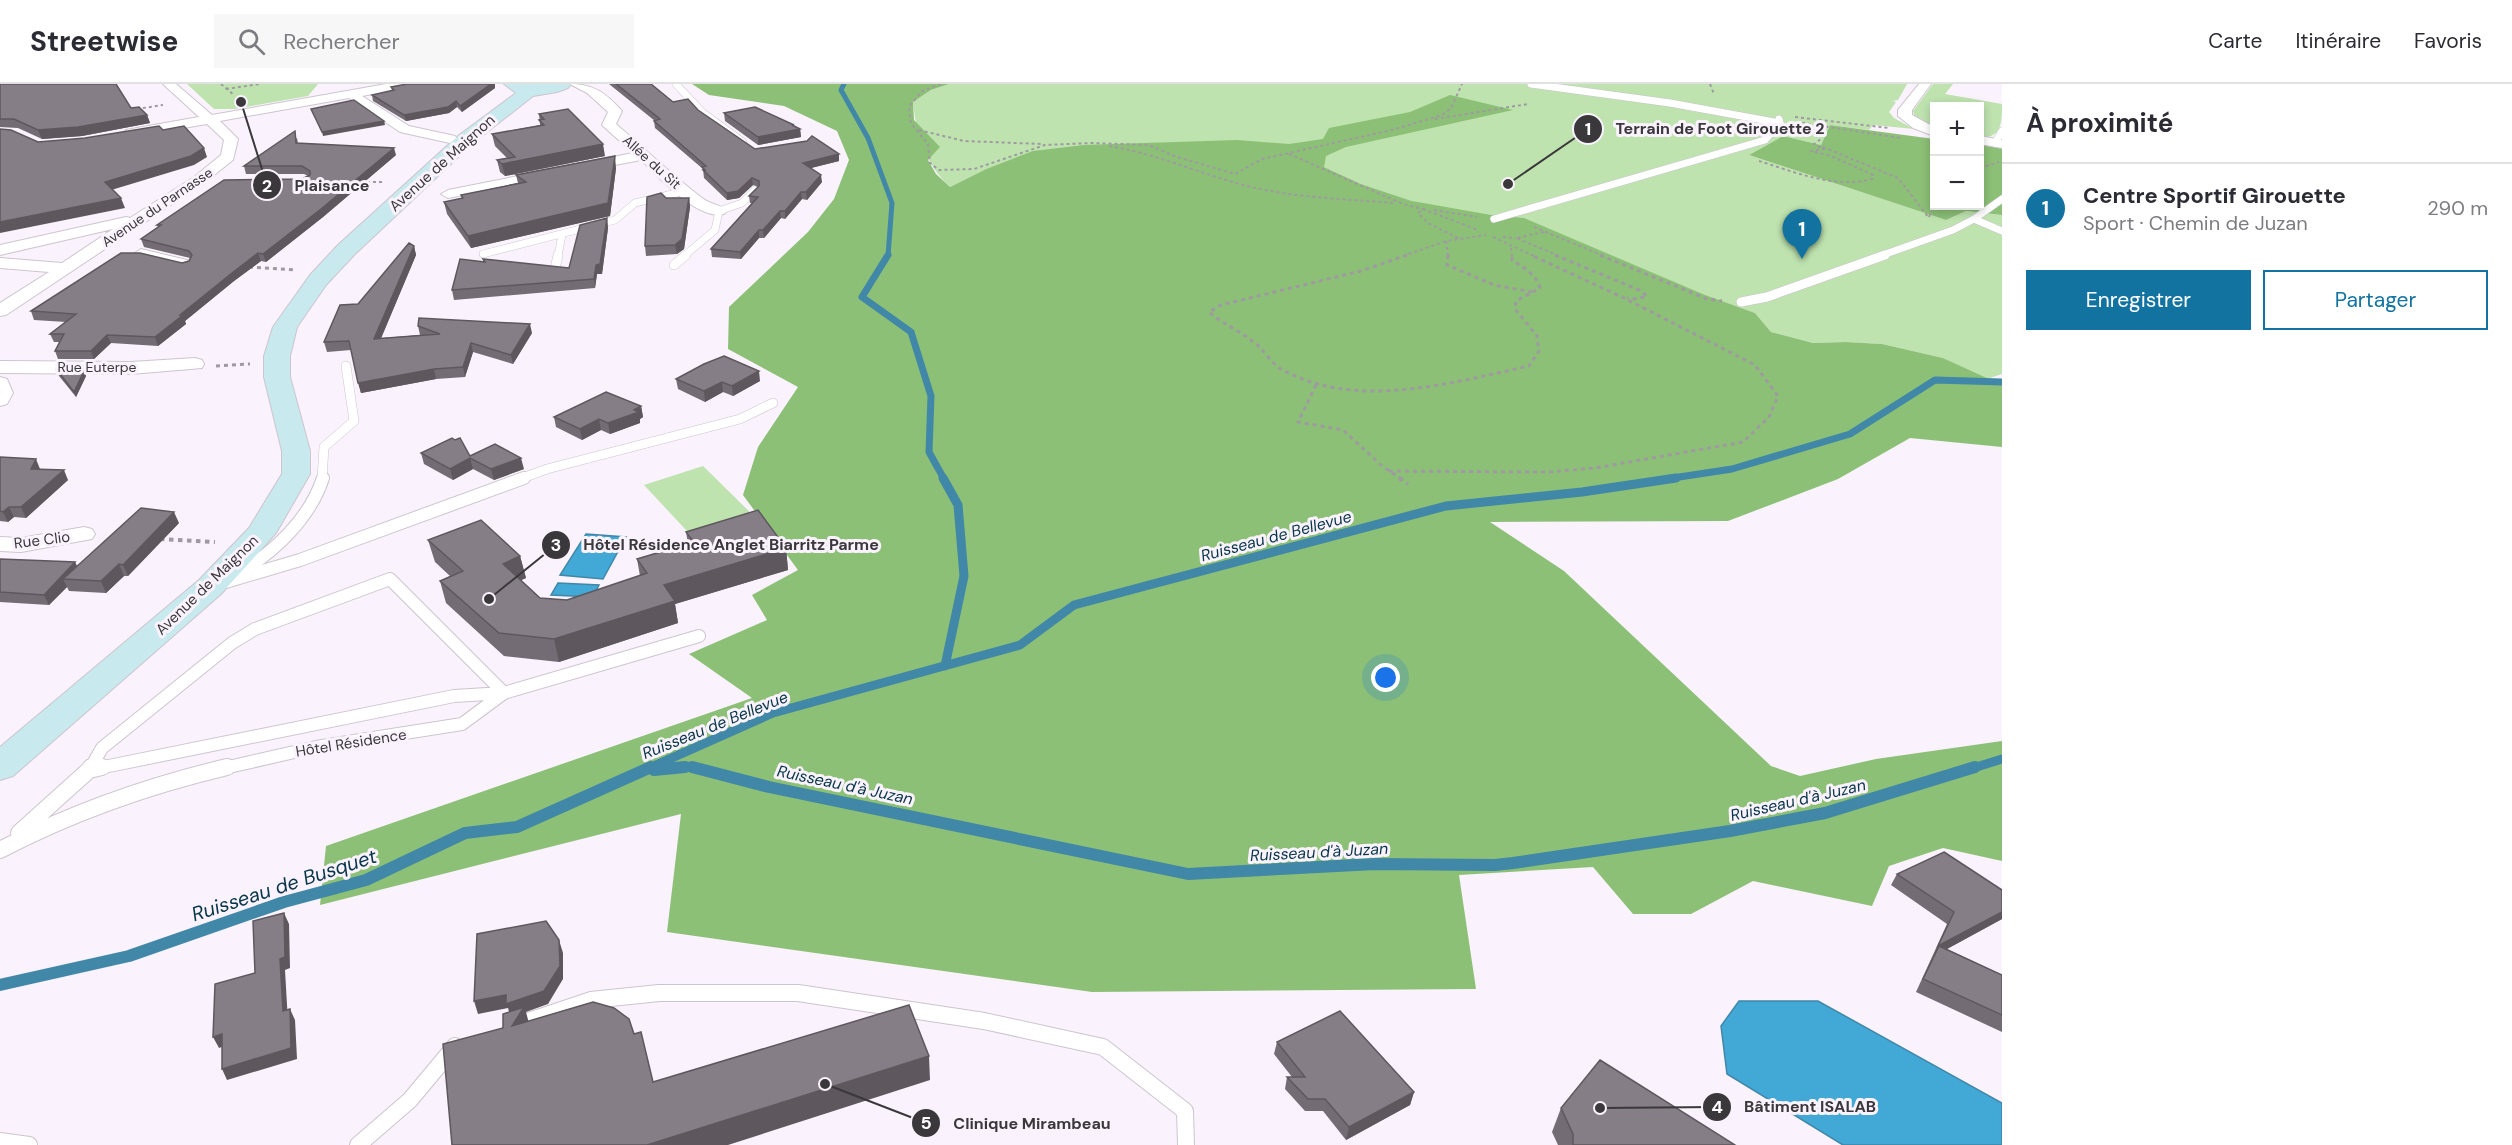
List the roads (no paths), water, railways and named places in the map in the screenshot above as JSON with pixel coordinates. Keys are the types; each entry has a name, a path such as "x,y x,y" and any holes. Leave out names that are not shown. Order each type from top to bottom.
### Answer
{"street":[{"name":"Avenue du Parnasse","path":"0,311 199,180 228,157 231,139 215,122 169,84"},
{"path":"351,94 407,84"},
{"path":"521,87 548,89 562,84"},
{"name":"Allée du Sit","path":"576,84 591,90 615,111 609,125 646,155 699,204 719,212"},
{"path":"1925,84 1905,110 1905,116 1930,130"},
{"name":"Avenue de Maignon","path":"0,767 210,587 261,533 311,449 277,377 277,356 285,327 299,305 346,250 521,87"},
{"path":"117,136 210,120 335,90 351,94 405,129 450,139"},
{"path":"1984,140 2000,139"},
{"path":"448,194 646,155"},
{"path":"199,180 222,181"},
{"path":"0,250 140,218"},
{"path":"89,253 143,254 185,264"},
{"path":"0,263 65,268"},
{"name":"Rue Euterpe","path":"0,367 131,368 195,364"},
{"path":"0,383 3,393 0,400"},
{"name":"Rue Clio","path":"0,544 21,545 84,534"}],"lane":[{"path":"676,84 702,112 748,145"},
{"path":"1494,219 1765,140 1781,119 1531,84"},
{"path":"674,265 715,230 719,212 742,203 755,190"},
{"path":"483,254 615,220 635,203 685,191"},
{"path":"1740,302 1767,297 1953,230 1974,219 2002,199"},
{"path":"1974,219 2002,231"},
{"path":"555,269 562,235"},
{"path":"311,449 354,421 346,366"},
{"path":"210,587 300,560 547,469 740,419 773,403"},
{"path":"4,847 89,770 102,748 232,643 255,629 390,579 504,693"},
{"name":"Hôtel Résidence","path":"4,847 48,825 166,781 316,747 462,724 504,693 699,636"},
{"path":"89,770 454,696 504,693"},
{"path":"494,1033 591,1000 659,993 798,993 984,1021 1103,1047 1185,1111 1186,1145"},
{"path":"358,1145 410,1100 451,1047 472,1040"},
{"path":"0,1141 29,1145"}],"water":[{"path":"586,534 626,537 603,579 560,575"},
{"path":"558,583 599,585 593,597 551,595"},
{"path":"1739,1001 1818,1001 2002,1103 2002,1145 1843,1145 1727,1074 1721,1026"}],"waterway":[{"path":"844,84 841,90 868,138 892,203 888,256"},
{"path":"888,255 862,297 911,332 931,396 929,452 944,479"},
{"name":"Ruisseau de Bellevue","path":"1666,479 1732,469 1850,434 1935,380 2002,382"},
{"path":"943,478 958,505 964,576 945,666"},
{"name":"Ruisseau de Bellevue","path":"945,666 1020,645 1074,605 1446,506 1582,492 1676,478"},
{"name":"Ruisseau de Bellevue","path":"647,769 773,713 945,666"},
{"name":"Ruisseau d'à Juzan","path":"1970,769 2002,759"},
{"name":"Ruisseau de Busquet","path":"0,985 129,956 284,902 366,880 465,833 517,827 651,767"},
{"name":"Ruisseau d'à Juzan","path":"654,770 685,767"},
{"name":"Ruisseau d'à Juzan","path":"667,769 690,767 697,769"},
{"name":"Ruisseau d'à Juzan","path":"692,767 769,787 1188,874 1375,864 1495,865 1513,863 1730,831 1825,813 1975,767"}],"place":[{"name":"Plaisance","path":"241,102"},
{"name":"Terrain de Foot Girouette 2","path":"1508,184"},
{"name":"Centre Sportif Girouette","path":"1802,259"},
{"name":"Hôtel Résidence Anglet Biarritz Parme","path":"489,599"},
{"name":"Clinique Mirambeau","path":"825,1084"},
{"name":"Bâtiment ISALAB","path":"1600,1108"}]}
